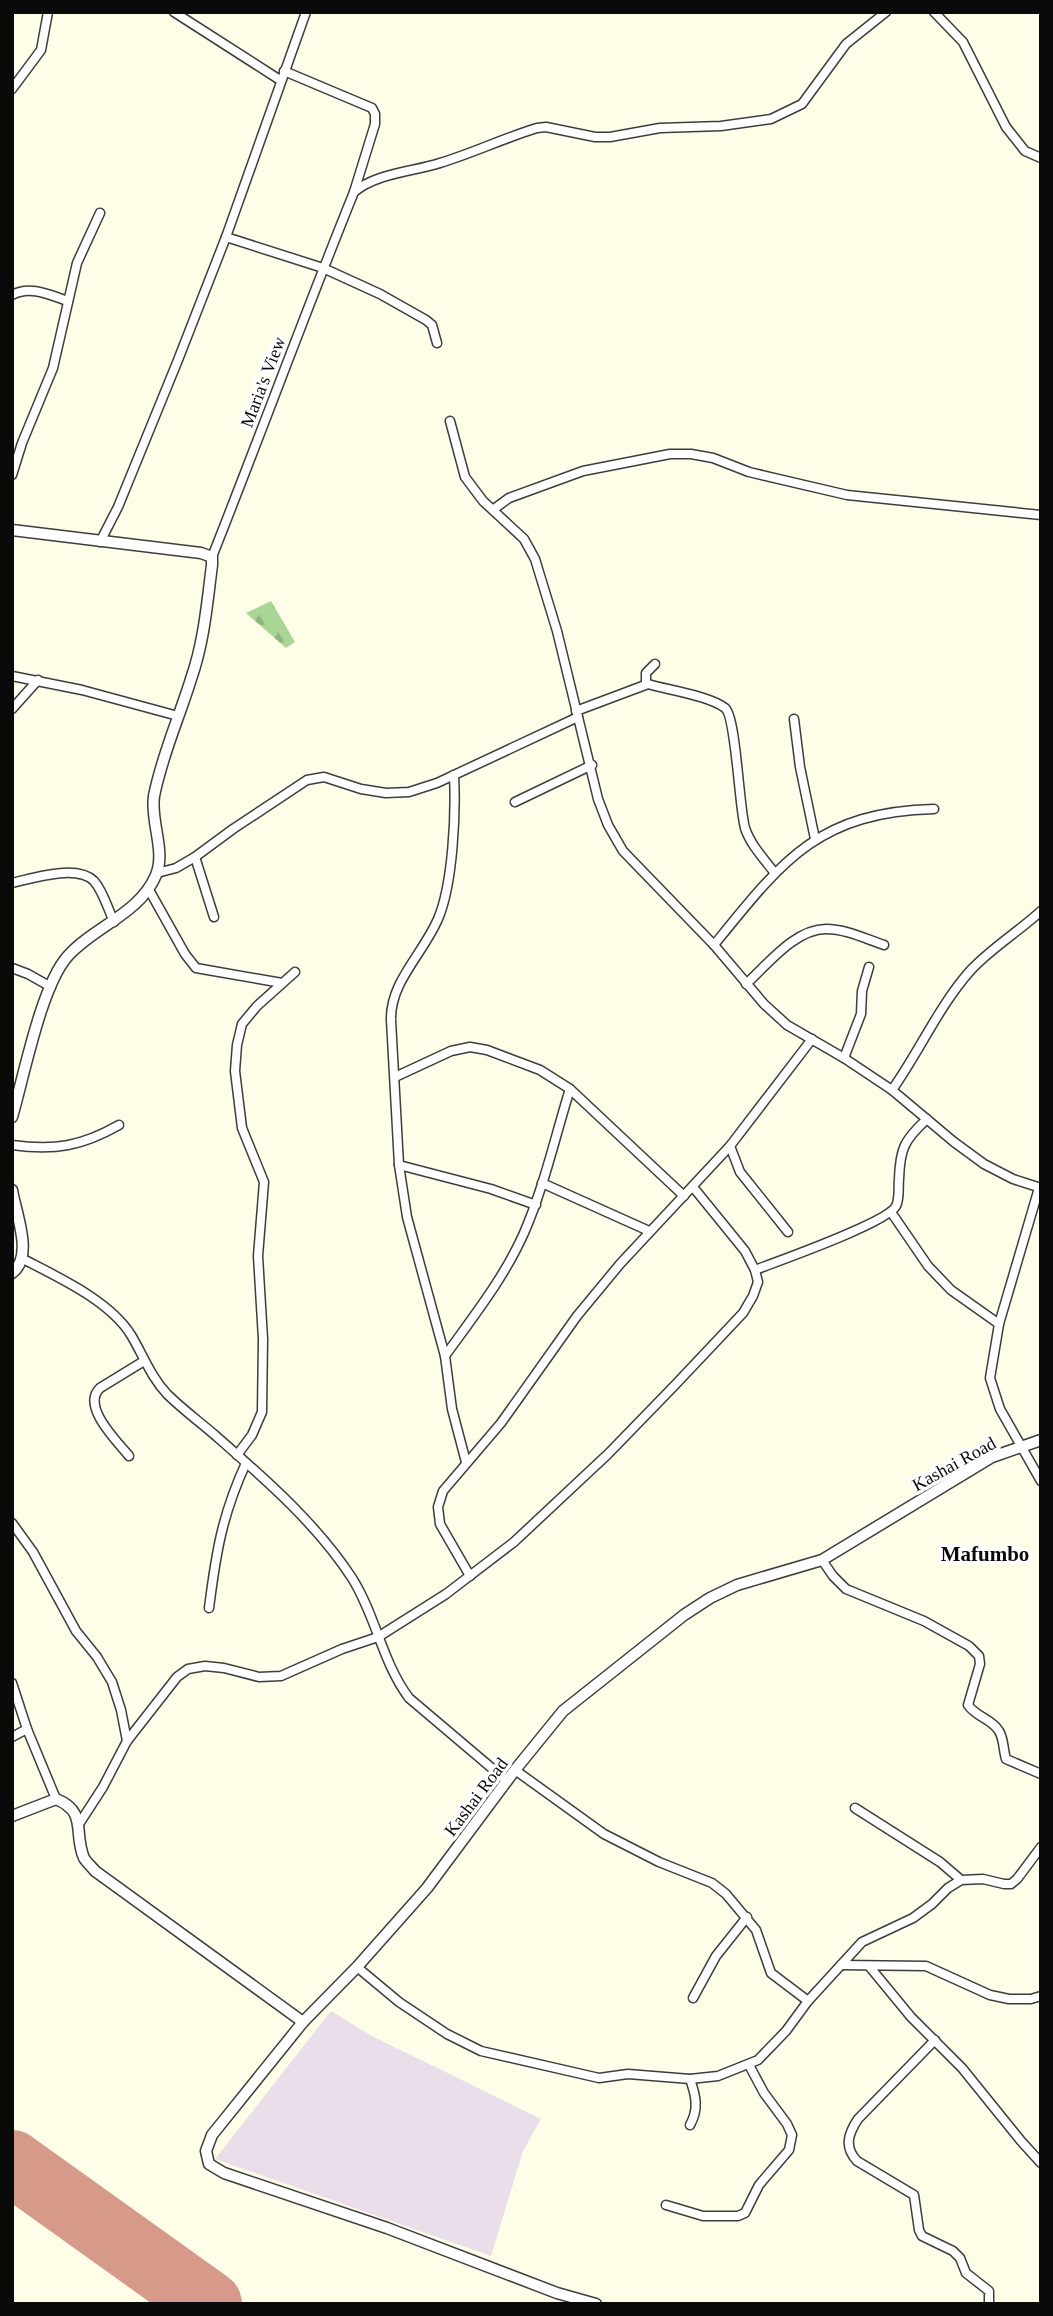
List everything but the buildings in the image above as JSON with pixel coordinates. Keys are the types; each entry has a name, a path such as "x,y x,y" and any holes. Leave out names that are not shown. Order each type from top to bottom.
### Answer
{"street":[{"path":"12,89 41,50 48,12"},
{"path":"174,12 280,80"},
{"path":"100,542 134,468 226,237 306,12"},
{"path":"354,192 369,183 440,163 537,128 546,127 595,138 660,128 721,126 771,119 802,104 846,44 886,12"},
{"path":"934,12 962,42 1006,127 1025,151 1041,158"},
{"name":"Maria's View","path":"157,873 154,799 203,635 212,557 354,192 375,124 372,108 284,71"},
{"path":"12,475 22,443 53,368 77,263 100,213"},
{"path":"226,237 323,268 380,294 432,324 437,343"},
{"path":"12,295 33,290 68,301"},
{"path":"450,421 465,477 483,502 494,509 524,539 535,559 557,631 592,765 598,799 608,825 623,851 787,1025 892,1090 984,1164 1013,1179 1040,1188 999,1324 990,1378 1000,1409 1041,1481"},
{"path":"494,509 509,498 583,471 670,454 691,454 713,458 749,472 847,495 1041,515"},
{"path":"12,530 201,552 212,557"},
{"path":"648,684 646,673 655,664"},
{"path":"12,676 82,690 178,716"},
{"path":"12,709 38,680"},
{"path":"12,1117 51,987 66,958 87,939 114,922 148,888 157,873 176,868 195,857 294,787 316,777 361,789 386,793 409,792 454,775 577,714 648,684 721,705 729,710 746,830 775,872"},
{"path":"794,719 800,767 815,839"},
{"path":"515,802 592,765"},
{"path":"454,775 456,807 442,910 396,991 391,1008 399,1165 407,1217 444,1356 452,1409 467,1462"},
{"path":"714,945 775,872 815,839 878,814 898,810 934,810"},
{"path":"195,857 214,917"},
{"path":"12,883 50,874 80,873 96,884 114,922"},
{"path":"148,888 185,954 196,968 282,983"},
{"path":"892,1090 963,980 980,962 1041,911"},
{"path":"746,984 786,947 812,931 826,929 846,932 884,945"},
{"path":"844,1058 861,1014 862,991 869,967"},
{"path":"12,968 51,987"},
{"path":"237,1455 252,1435 262,1412 263,1339 258,1256 264,1182 242,1128 235,1071 237,1045 242,1024 257,1006 295,972"},
{"path":"470,1576 446,1537 438,1517 443,1491 501,1423 577,1316 649,1231 730,1146 812,1039"},
{"path":"395,1077 451,1051 470,1047 487,1050 540,1070 570,1089 684,1196"},
{"path":"444,1356 494,1290 522,1237 536,1205 570,1089"},
{"path":"755,1270 891,1212 898,1197 905,1141 927,1119"},
{"path":"12,1145 48,1149 69,1146 85,1142 119,1125"},
{"path":"730,1146 740,1172 788,1232"},
{"path":"399,1165 491,1189 536,1205"},
{"path":"542,1183 649,1231"},
{"path":"79,1824 103,1787 127,1741 177,1677 188,1669 205,1666 259,1677 281,1676 342,1648 378,1637 470,1576 514,1542 639,1423 743,1313 758,1282 745,1251 694,1186"},
{"path":"12,1190 23,1244 23,1259 18,1269 12,1273"},
{"path":"891,1212 929,1266 951,1290 999,1324"},
{"path":"23,1259 104,1307 120,1321 167,1394 246,1463 324,1540 354,1581 398,1683 410,1698 507,1780"},
{"path":"129,1456 108,1430 92,1400 94,1393 100,1388 144,1361"},
{"name":"Kashai Road","path":"596,2304 387,2228 224,2173 209,2164 206,2151 212,2136 303,2022 357,1967 427,1888 514,1770 564,1712 684,1615 710,1598 737,1585 822,1560 992,1457 1041,1440"},
{"path":"209,1608 223,1522 246,1463"},
{"path":"12,1523 33,1552 76,1631 97,1657 112,1682 127,1741"},
{"path":"822,1560 846,1589 925,1621 969,1646 979,1656 980,1664 968,1704 977,1715 998,1727 1006,1759 1041,1774"},
{"path":"12,1684 56,1799 72,1808 79,1824 85,1859 95,1871 303,2022"},
{"path":"12,1737 27,1729"},
{"path":"514,1770 604,1834 659,1862 712,1884 731,1899 747,1917 755,1930 771,1973 808,2001"},
{"path":"12,1816 56,1799"},
{"path":"855,1808 940,1862 961,1880"},
{"path":"357,1967 399,2002 447,2034 481,2051 599,2078 636,2074 690,2079 718,2076 749,2065 775,2043 808,2001 862,1942 913,1918 961,1880 983,1879 1011,1884 1041,1847"},
{"path":"693,1998 716,1956 747,1917"},
{"path":"841,1965 926,1966 990,1995 1009,1999 1041,1996"},
{"path":"869,1966 911,2017 962,2067 1041,2162"},
{"path":"935,2040 858,2119 851,2131 848,2146 850,2154 857,2161 914,2195 922,2236 957,2255 966,2273 989,2291 989,2304"},
{"path":"666,2206 703,2216 738,2216 745,2213 759,2185 789,2150 792,2135 787,2124 764,2093 749,2065"},
{"path":"690,2079 697,2105 691,2125"}],"shaded area":[{"path":"331,2011 370,2035 541,2119 523,2151 491,2256 215,2159"}],"green space":[{"path":"271,601 295,642 286,648 246,613"}],"runway":[{"path":"12,2163 209,2304"}],"district":[{"name":"Mafumbo","path":"985,1554"}]}
